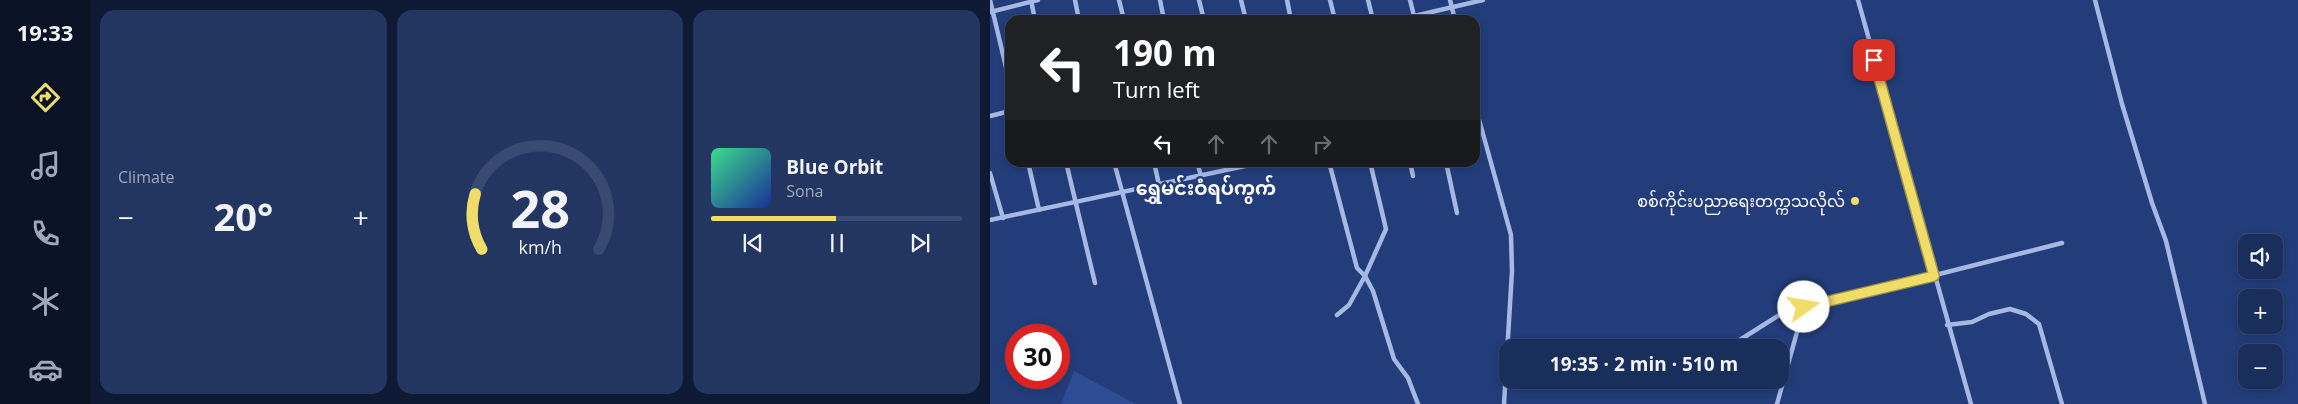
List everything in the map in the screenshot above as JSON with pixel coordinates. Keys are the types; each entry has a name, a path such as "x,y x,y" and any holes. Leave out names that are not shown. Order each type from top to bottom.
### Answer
{"street":[{"path":"990,0 1005,64"},
{"path":"992,12 1038,0"},
{"path":"1075,0 1079,15"},
{"path":"1119,0 1123,15"},
{"path":"1160,0 1163,15"},
{"path":"1199,0 1203,15"},
{"path":"1241,0 1245,15"},
{"path":"1287,0 1290,15"},
{"path":"1330,0 1334,15"},
{"path":"1368,0 1372,15"},
{"path":"1410,0 1414,15"},
{"path":"1450,0 1454,15"},
{"path":"1425,15 1483,0"},
{"path":"1858,0 1947,325 1971,404"},
{"path":"2094,0 2122,104 2152,203 2166,241 2205,404"},
{"path":"1031,1 1034,15"},
{"path":"990,116 1005,112"},
{"path":"1480,126 1511,235 1512,271 1508,339"},
{"path":"1029,167 1039,210"},
{"path":"1067,167 1095,283"},
{"path":"1115,167 1180,404"},
{"path":"1155,167 1158,185"},
{"path":"1199,167 1201,176"},
{"path":"990,220 1201,176 1231,167"},
{"path":"1330,167 1357,268 1365,276 1373,291 1394,359 1408,378 1418,404"},
{"path":"1337,315 1349,305 1365,276 1386,230 1371,167"},
{"path":"1411,167 1413,176"},
{"path":"1447,167 1457,213"},
{"path":"990,173 1003,218"},
{"path":"1741,339 1781,314 1804,307 2062,243"},
{"path":"1777,404 1804,307"},
{"path":"1947,325 1972,322 1988,314 2010,309 2026,314 2039,324 2062,404"},
{"path":"1504,404 1505,389"}],"shaded area":[{"path":"1074,371 1136,404 1061,404 1067,389 1070,389 1070,381"}],"place":[{"name":"စစ်ကိုင်းပညာရေးတက္ကသလိုလ်","path":"1855,201"}],"district":[{"name":"ရွှေမင်းဝံရပ်ကွက်","path":"1206,188"}],"route":[{"path":"1804,307 1934,276 1874,60"}]}
